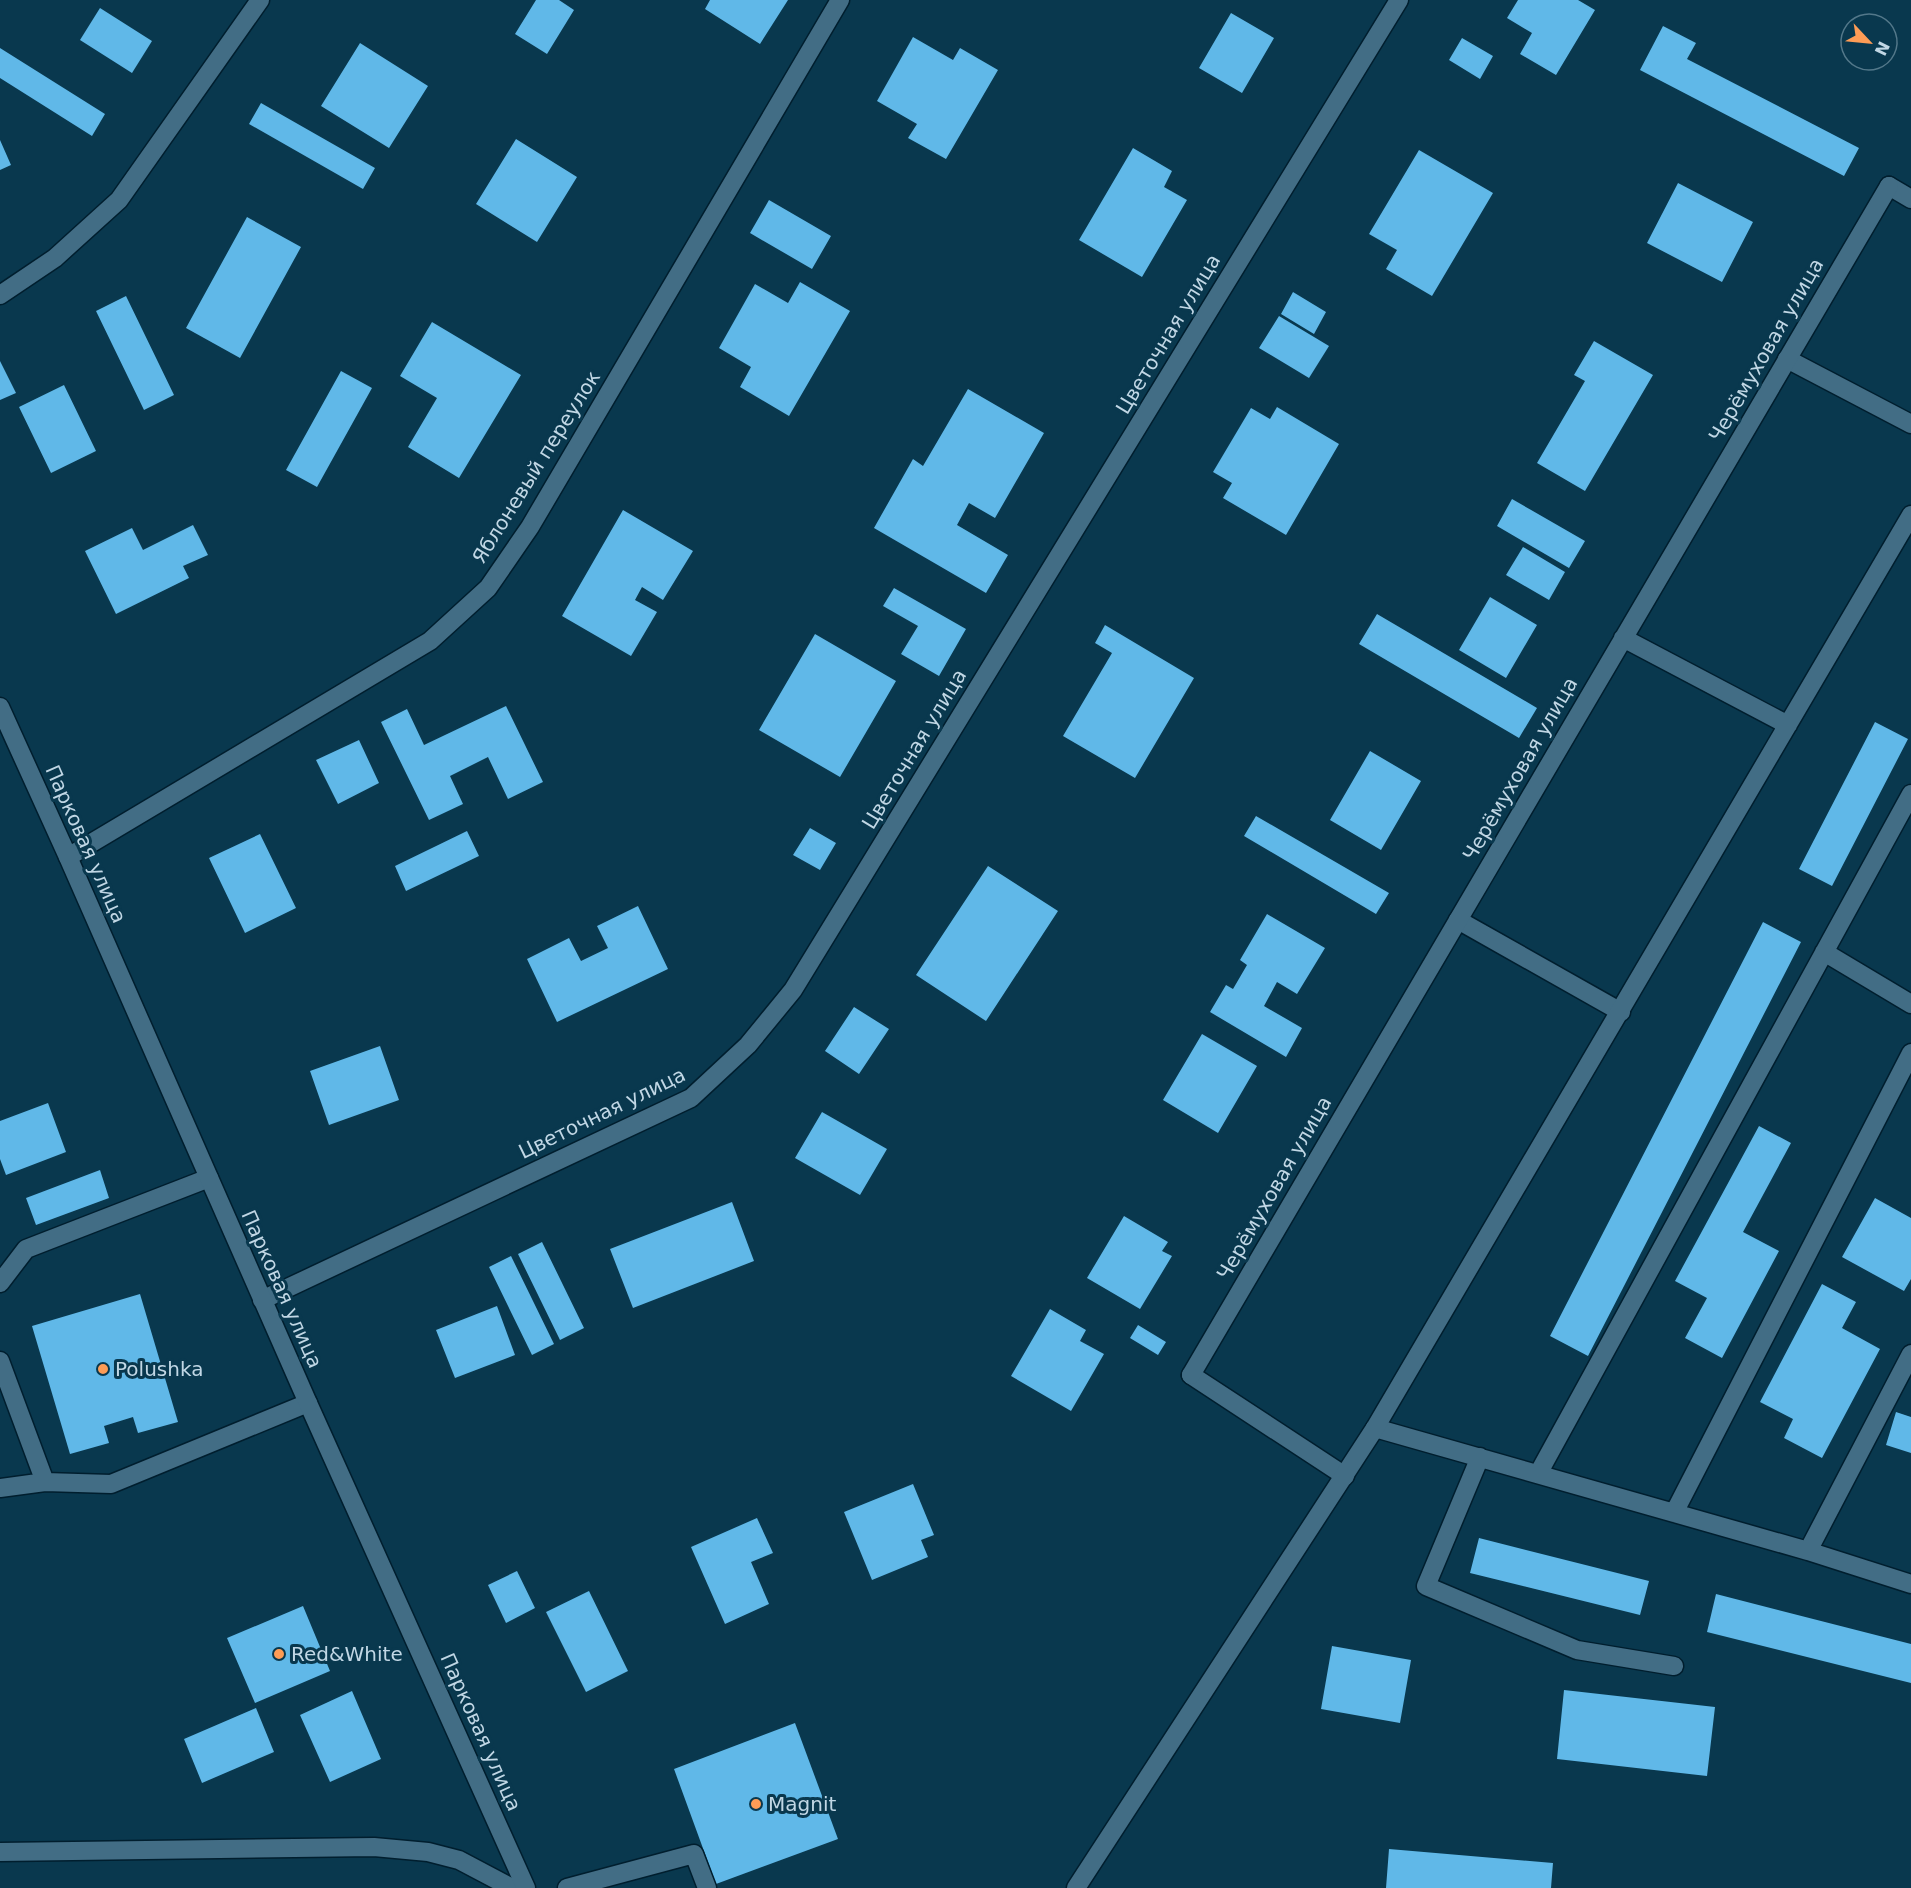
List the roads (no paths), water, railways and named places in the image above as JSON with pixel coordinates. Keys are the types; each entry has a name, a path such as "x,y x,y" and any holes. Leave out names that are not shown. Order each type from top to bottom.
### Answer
{"street":[{"path":"0,295 55,258 119,200 260,0"},
{"name":"Яблоневый переулок","path":"68,857 430,641 488,588 530,527 840,0"},
{"name":"Цветочная улица","path":"262,1300 691,1098 748,1045 793,990 1399,0"},
{"name":"Черёмуховая улица","path":"1345,1476 1191,1375 1889,186 1911,199"},
{"path":"1787,359 1911,424"},
{"path":"1076,1888 1376,1428 1911,515"},
{"path":"1623,638 1788,725"},
{"name":"Парковая улица","path":"0,707 308,1404 526,1888"},
{"path":"1538,1474 1911,794"},
{"path":"1458,920 1621,1012"},
{"path":"1824,952 1911,1004"},
{"path":"1674,1513 1911,1053"},
{"path":"0,1283 26,1249 209,1178"},
{"path":"1808,1551 1906,1375 1911,1354"},
{"path":"0,1361 45,1482"},
{"path":"0,1488 45,1482 111,1484 308,1404"},
{"path":"1376,1428 1808,1551 1911,1584"},
{"path":"1480,1457 1426,1586 1577,1650 1674,1666"},
{"path":"0,1852 374,1847 428,1852 459,1860 512,1888"},
{"path":"567,1888 694,1854 707,1888"}],"place":[{"name":"Polushka","path":"103,1369"},
{"name":"Red&White","path":"279,1654"},
{"name":"Magnit","path":"756,1804"}]}
